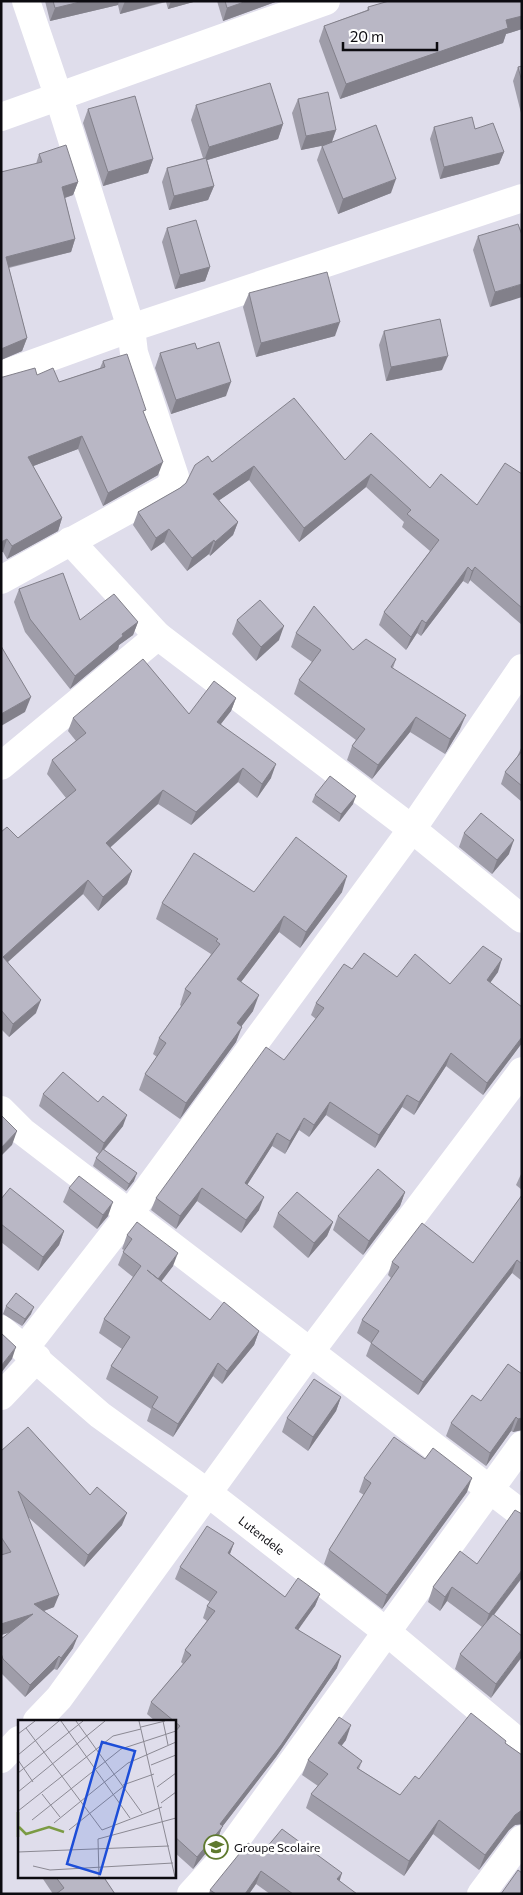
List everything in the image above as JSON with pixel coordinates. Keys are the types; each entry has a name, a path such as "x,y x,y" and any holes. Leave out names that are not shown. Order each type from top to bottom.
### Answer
{"street":[{"path":"1,580 168,488 175,477 134,353 131,328 59,98 26,1"},
{"path":"1,117 59,98 326,1"},
{"path":"1,374 131,328 522,198"},
{"path":"70,541 158,636 412,829 522,919"},
{"path":"1,766 42,734 158,636"},
{"path":"1,1396 130,1213 412,829 522,668"},
{"path":"38,1720 59,1698 310,1352 522,1071"},
{"path":"1,1110 22,1131 522,1514"},
{"name":"Lutendele","path":"1,1328 100,1416 208,1493 388,1633 522,1744"},
{"path":"191,1894 220,1862 388,1633 522,1445"},
{"path":"1,1759 18,1741"},
{"path":"481,1894 522,1839"}],"building":[{"path":"53,1 84,1 55,8"},
{"path":"225,1 247,1 227,8"},
{"path":"389,1 522,1 522,16 506,20 508,28 346,84 324,26 369,10 368,7"},
{"path":"522,66 522,82 518,67"},
{"path":"270,83 283,124 209,147 196,105"},
{"path":"328,92 336,130 306,136 298,99"},
{"path":"135,96 153,159 108,172 88,109"},
{"path":"472,117 475,129 493,123 504,152 444,167 434,127"},
{"path":"376,125 396,179 343,199 322,146"},
{"path":"66,145 78,182 62,187 75,239 6,257 27,338 1,349 1,172 42,162 39,154"},
{"path":"206,158 214,186 174,196 167,168"},
{"path":"196,220 210,267 180,275 167,228"},
{"path":"518,224 522,235 522,284 495,292 478,236"},
{"path":"327,272 340,322 261,343 249,293"},
{"path":"440,319 448,356 391,367 384,331"},
{"path":"219,342 231,382 176,400 160,353 195,343 197,349"},
{"path":"127,354 146,410 143,411 163,462 108,493 82,436 28,457 62,518 12,546 7,539 1,542 1,377 35,368 37,375 53,368 59,382 105,367 103,361"},
{"path":"294,398 345,460 371,433 430,488 441,474 477,505 505,463 522,474 522,608 475,567 472,571 468,567 426,623 422,620 411,637 384,612 439,540 407,514 411,510 371,474 304,528 254,466 213,494 238,522 215,542 214,540 192,558 169,529 156,538 138,512 180,488 186,483 195,465 208,456 212,462"},
{"path":"63,573 80,620 114,594 138,622 75,676 30,619 19,589"},
{"path":"260,600 284,626 261,647 237,620"},
{"path":"314,606 353,650 366,639 396,659 391,667 466,715 450,739 416,717 378,765 352,746 365,729 299,680 321,650 296,633"},
{"path":"1,646 31,697 1,714"},
{"path":"143,659 189,714 214,681 236,698 217,722 276,764 262,784 243,768 196,812 163,790 106,843 132,871 103,897 88,880 3,957 41,1000 13,1024 1,1010 1,832 7,827 18,838 76,790 52,760 86,733 73,718"},
{"path":"522,751 522,786 505,772"},
{"path":"330,776 356,796 341,814 315,795"},
{"path":"481,813 514,840 497,860 464,833"},
{"path":"296,837 347,876 306,932 284,916 237,979 259,995 237,1023 242,1027 186,1103 145,1074 166,1043 159,1038 191,993 185,989 220,944 216,941 218,939 162,903 194,853 254,892"},
{"path":"483,946 502,959 487,980 522,1007 522,1037 487,1083 451,1053 419,1102 407,1095 379,1135 330,1102 314,1125 304,1118 290,1141 277,1133 245,1183 264,1197 246,1220 202,1188 180,1216 156,1198 266,1047 284,1060 324,1008 316,1003 344,964 352,969 364,953 397,977 415,954 450,984"},
{"path":"63,1072 98,1102 103,1096 127,1115 104,1143 43,1094"},
{"path":"1,1115 17,1131 1,1148"},
{"path":"103,1149 137,1173 129,1184 96,1158"},
{"path":"378,1169 405,1192 369,1241 338,1216"},
{"path":"79,1176 113,1202 103,1215 69,1188"},
{"path":"10,1188 64,1231 43,1257 1,1224 1,1199"},
{"path":"297,1192 333,1222 314,1243 278,1213"},
{"path":"522,1195 522,1264 517,1260 423,1382 371,1343 379,1331 362,1320 399,1267 392,1262 422,1223 473,1263"},
{"path":"137,1222 178,1253 158,1279 210,1320 224,1302 259,1331 227,1371 218,1363 178,1424 152,1407 158,1397 111,1366 130,1337 104,1319 141,1266 123,1252 132,1239 127,1235"},
{"path":"16,1293 34,1307 25,1319 6,1306"},
{"path":"1,1333 16,1347 1,1366"},
{"path":"508,1364 522,1374 522,1418 518,1419 516,1417 490,1453 451,1423 472,1395 481,1401"},
{"path":"314,1379 341,1397 313,1437 287,1418"},
{"path":"28,1427 90,1495 97,1487 127,1513 88,1555 18,1491 59,1595 34,1604 78,1636 61,1658 59,1656 30,1685 3,1659 1,1653 1,1639 33,1614 1,1624 1,1555 11,1552 1,1537 1,1451"},
{"path":"394,1437 425,1459 433,1448 472,1478 387,1595 329,1550 371,1483 364,1478"},
{"path":"515,1510 522,1514 522,1570 489,1614 452,1587 445,1597 433,1587 460,1551 477,1564"},
{"path":"207,1526 234,1543 228,1553 285,1597 298,1578 320,1594 295,1628 341,1656 281,1745 220,1824 223,1826 197,1857 175,1837 175,1732 180,1726 151,1702 191,1655 185,1650 215,1611 207,1606 217,1592 180,1567"},
{"path":"493,1614 522,1636 522,1649 496,1684 460,1654"},
{"path":"471,1713 506,1741 505,1743 522,1755 522,1810 515,1815 485,1855 439,1820 409,1861 311,1794 328,1774 308,1760 339,1717 351,1725 338,1743 362,1761 357,1768 400,1795 415,1776 419,1779"},
{"path":"282,1829 342,1873 337,1879 357,1894 293,1894 261,1871 245,1894 216,1894 210,1890 248,1843 262,1853"},
{"path":"518,1870 522,1873 522,1894 501,1894"},
{"path":"56,1878 104,1878 115,1894 56,1894 64,1888"}],"place":[{"name":"Groupe Scolaire","path":"216,1847"}]}
